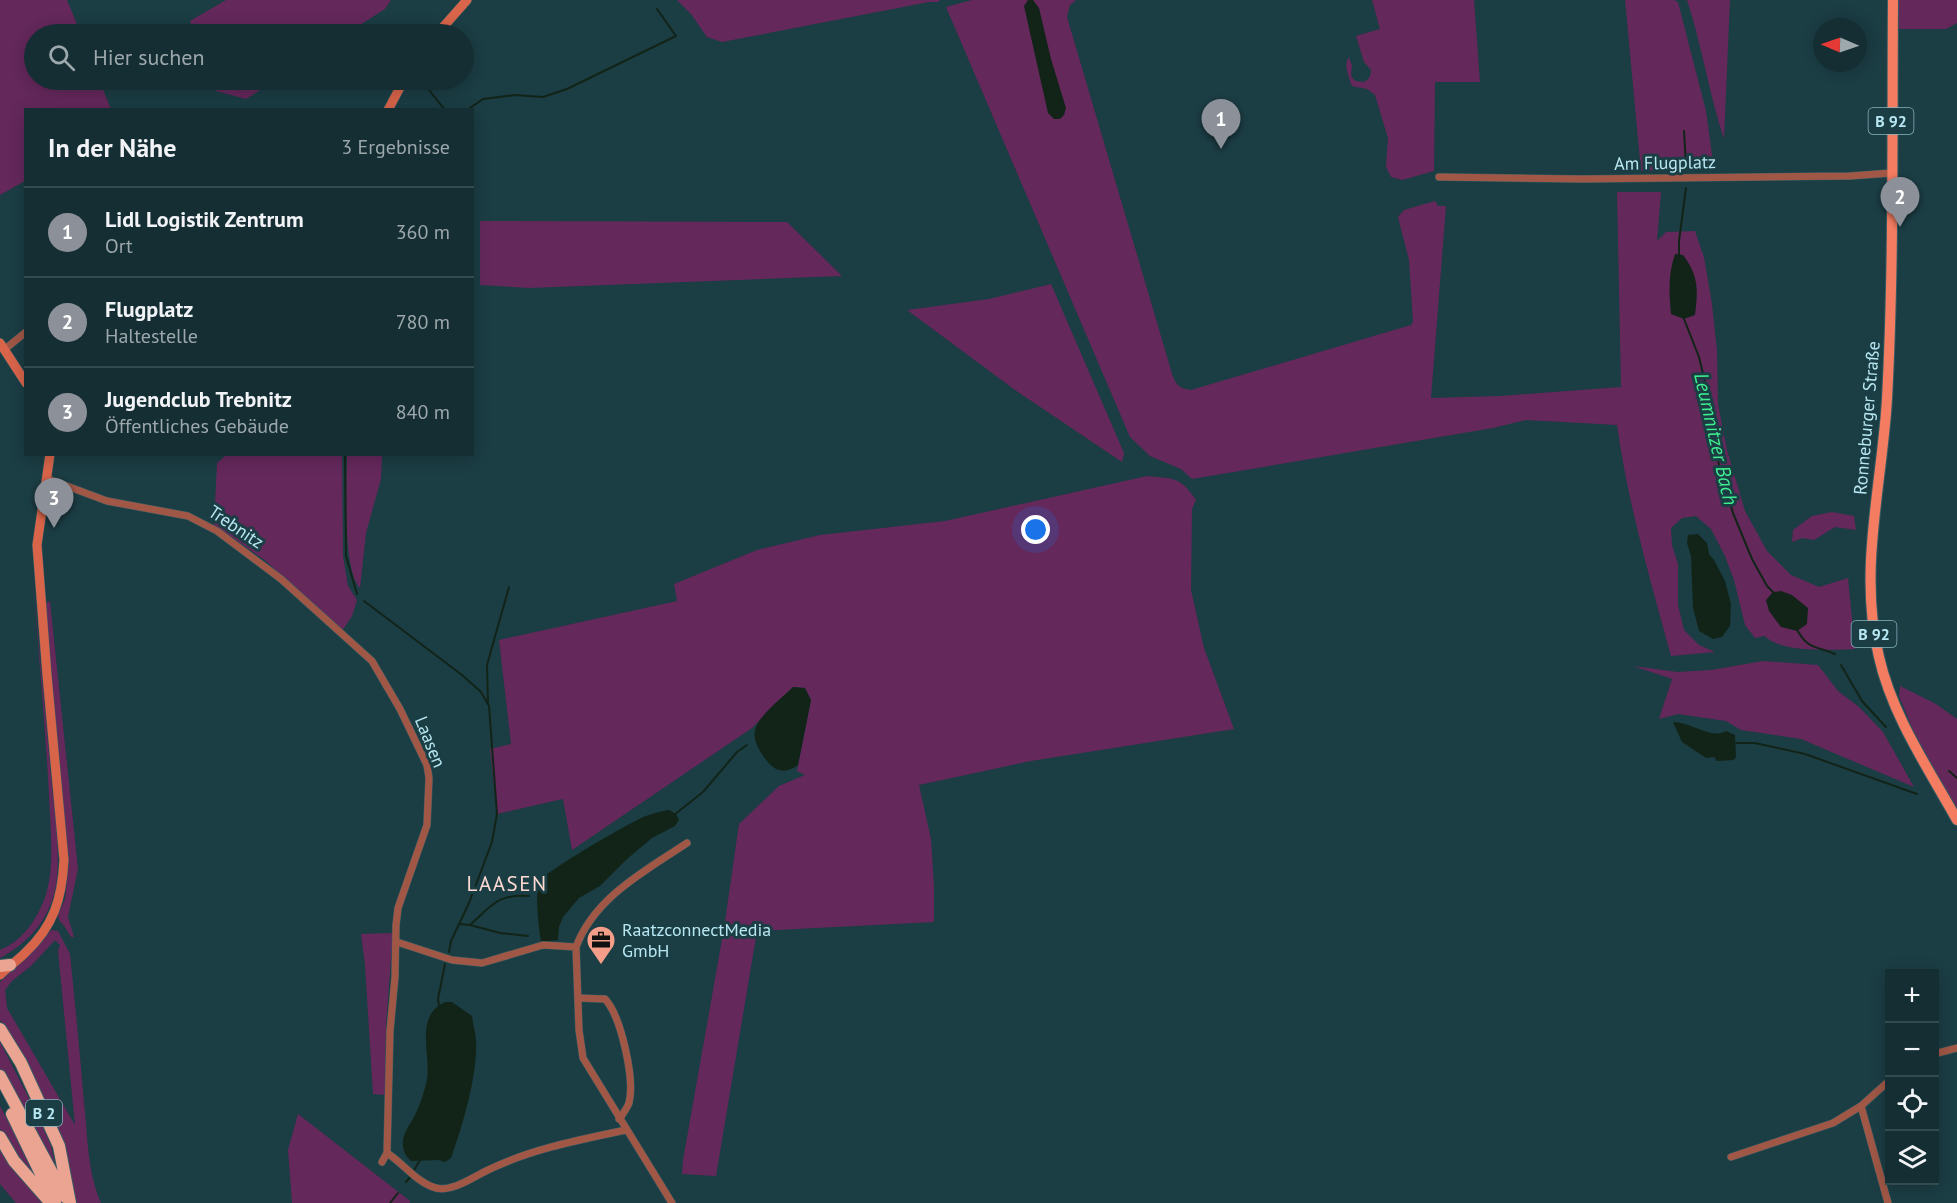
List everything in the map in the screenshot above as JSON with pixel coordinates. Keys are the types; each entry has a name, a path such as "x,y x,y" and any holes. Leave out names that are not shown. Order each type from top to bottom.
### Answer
{"highway":[{"name":"B 2","path":"0,1029 21,1063 59,1146 69,1203"},
{"name":"B 2","path":"0,1076 69,1203"},
{"name":"B 2","path":"0,1092 53,1203"},
{"name":"B 2","path":"0,1137 14,1161 53,1203"}],"main road":[{"name":"Ronneburger Straße","path":"1893,0 1889,358 1885,431 1873,531 1870,579 1872,618 1879,657 1894,703 1957,820"}],"street":[{"path":"446,24 467,0"},
{"path":"389,108 399,90"},
{"name":"Am Flugplatz","path":"1439,177 1598,179 1850,176 1891,173"},
{"path":"24,333 2,346 24,379"},
{"path":"0,975 3,967 39,939 52,919 60,900 63,878 64,860 37,545 50,456"},
{"name":"Trebnitz","path":"48,478 107,501 188,516 234,543 281,579 320,615"},
{"name":"Laasen","path":"320,615 372,661 400,709 427,765 429,778 427,825 398,908 390,1031 387,1153 382,1162"},
{"path":"672,1203 583,1058 579,1030 576,947 582,932 623,886 687,843"},
{"path":"397,942 452,960 482,963 543,945 576,947"},
{"path":"578,998 605,999 613,1007 631,1087 628,1105 619,1119"},
{"path":"1939,1053 1957,1048"},
{"path":"1731,1157 1833,1123 1861,1106 1885,1084"},
{"path":"1861,1106 1888,1203"},
{"path":"387,1153 427,1184 435,1188 443,1188 456,1185 504,1162 538,1151 572,1141 626,1130"}],"shaded area":[{"path":"0,0 67,0 77,24 24,24 24,90 103,90 111,108 24,108 24,182 0,195"},
{"path":"226,0 391,0 385,9 362,24 191,24 190,21"},
{"path":"677,0 939,0 939,2 929,2 722,42 707,37 691,14"},
{"path":"972,0 1076,0 1070,5 1067,17 1173,377 1178,385 1185,389 1191,390 1411,325 1413,322 1409,260 1398,217 1404,210 1435,201 1438,206 1446,206 1431,398 1500,396 1621,387 1617,192 1661,192 1657,241 1666,232 1695,231 1704,257 1717,351 1718,404 1727,450 1745,511 1767,551 1791,575 1819,587 1848,578 1855,649 1794,648 1772,641 1765,636 1755,638 1745,625 1734,580 1725,556 1711,529 1696,516 1682,518 1671,528 1672,545 1678,564 1678,605 1684,630 1699,645 1715,652 1671,656 1633,513 1617,425 1526,420 1493,428 1192,479 1181,469 1150,456 1130,437 946,7"},
{"path":"1028,0 1033,0 1039,8 1066,108 1060,119 1054,119 1048,113 1024,6"},
{"path":"1372,0 1474,0 1480,82 1435,82 1434,171 1402,180 1391,177 1386,167 1388,138 1375,95 1367,89 1352,86 1347,71 1349,57 1352,66 1351,76 1355,81 1363,82 1370,76 1371,70 1364,62 1356,36 1380,29"},
{"path":"1625,0 1674,0 1678,2 1706,111 1714,169 1641,171"},
{"path":"1687,0 1730,0 1724,139 1714,105"},
{"path":"1899,0 1957,0 1957,23 1946,29 1899,29"},
{"path":"216,90 260,90 246,99"},
{"path":"480,221 787,222 842,276 529,288 480,285"},
{"path":"1675,254 1683,255 1692,270 1696,284 1695,315 1684,319 1671,314 1671,269"},
{"path":"1051,284 1124,453 1122,462 1015,390 907,310 989,299"},
{"path":"225,456 342,456 343,556 348,586 357,600 352,616 342,631 266,561 214,525 217,463"},
{"path":"347,456 382,456 381,479 366,533 360,588 354,578 350,563 346,504"},
{"path":"1147,476 1176,480 1196,500 1192,509 1191,590 1204,648 1234,729 1031,761 919,785 931,839 934,922 757,931 716,1176 682,1174 724,928 739,824 779,786 805,775 797,771 811,700 805,688 793,687 752,728 572,850 563,799 497,814 490,749 511,744 499,640 677,601 674,584 757,550 820,535 945,521"},
{"path":"1832,512 1854,516 1856,530 1835,527 1814,540 1802,538 1792,542 1793,530 1812,516"},
{"path":"1698,534 1707,543 1709,554 1725,581 1731,604 1730,626 1722,637 1713,639 1699,631 1693,608 1691,556 1687,543 1688,535"},
{"path":"32,571 57,833 57,877 52,901 42,921 28,938 0,958 0,950 15,942 37,916 48,888 50,875 51,835 47,767"},
{"path":"1781,591 1792,595 1808,608 1807,624 1797,631 1781,627 1769,611 1766,600 1773,592"},
{"path":"50,601 78,869 68,917 74,937 71,937 58,915 65,899 69,861 44,604"},
{"path":"1763,661 1818,665 1838,691 1859,707 1883,732 1914,787 1801,739 1741,730 1726,721 1678,714 1659,719 1672,679 1633,666 1678,672 1711,670"},
{"path":"1900,686 1936,704 1957,719 1957,812 1913,730 1899,696"},
{"path":"793,687 805,688 811,700 798,765 783,771 771,765 763,756 756,743 755,730 771,707"},
{"path":"1673,722 1708,732 1726,731 1735,735 1736,757 1734,760 1717,761 1714,757 1706,758 1682,742"},
{"path":"669,810 676,814 679,820 675,826 652,838 600,886 579,898 563,917 558,940 541,942 537,902 540,881 572,858 624,827 646,816"},
{"path":"51,930 58,931 70,954 89,1154 93,1179 101,1203 74,1203 31,1076 0,1020 0,982 41,943","holes":["55,940 60,945 58,951 75,1125 7,1008 5,990"]},
{"path":"393,933 386,1025 385,1095 373,1094 361,934"},
{"path":"445,1002 452,1002 472,1016 476,1053 469,1099 451,1158 445,1162 411,1161 404,1152 403,1140 419,1107 426,1083 427,1026 435,1008"},
{"path":"0,1042 51,1146 58,1178 0,1070"},
{"path":"0,1106 43,1187 8,1145 0,1129"},
{"path":"298,1114 410,1203 292,1203 288,1150"},
{"path":"0,1147 44,1203 16,1203 0,1184"}],"waterway":[{"path":"470,108 483,99 515,95 543,97 567,89 676,36 657,9"},
{"path":"429,90 443,108"},
{"name":"Leumnitzer Bach","path":"1684,131 1686,165"},
{"name":"Leumnitzer Bach","path":"1679,256 1686,188"},
{"name":"Leumnitzer Bach","path":"1684,319 1699,357 1707,390 1719,465 1733,513 1752,559 1767,586 1774,593"},
{"path":"345,456 346,556 357,594"},
{"path":"488,704 487,665 509,587"},
{"path":"364,601 462,675 481,692 489,706 497,814 492,842 469,903 451,941 449,952"},
{"name":"Leumnitzer Bach","path":"1796,628 1808,644 1835,654"},
{"name":"Leumnitzer Bach","path":"1841,665 1862,701 1886,727"},
{"path":"1736,743 1755,743 1805,754 1917,794"},
{"path":"674,815 703,792 737,752 747,745"},
{"name":"Leumnitzer Bach","path":"1949,771 1957,778"},
{"path":"459,924 470,925 502,899 529,896"},
{"path":"470,925 500,933 528,936"},
{"path":"439,1006 438,999 445,964"},
{"path":"414,1170 420,1160"},
{"path":"406,1182 411,1176"},
{"path":"390,1203 398,1193"}],"place":[{"name":"Lidl Logistik Zentrum","path":"1221,149"},
{"name":"Flugplatz","path":"1900,227"},
{"name":"Jugendclub Trebnitz","path":"54,528"},
{"name":"RaatzconnectMedia GmbH","path":"601,966"}],"district":[{"name":"LAASEN","path":"507,884"}]}
